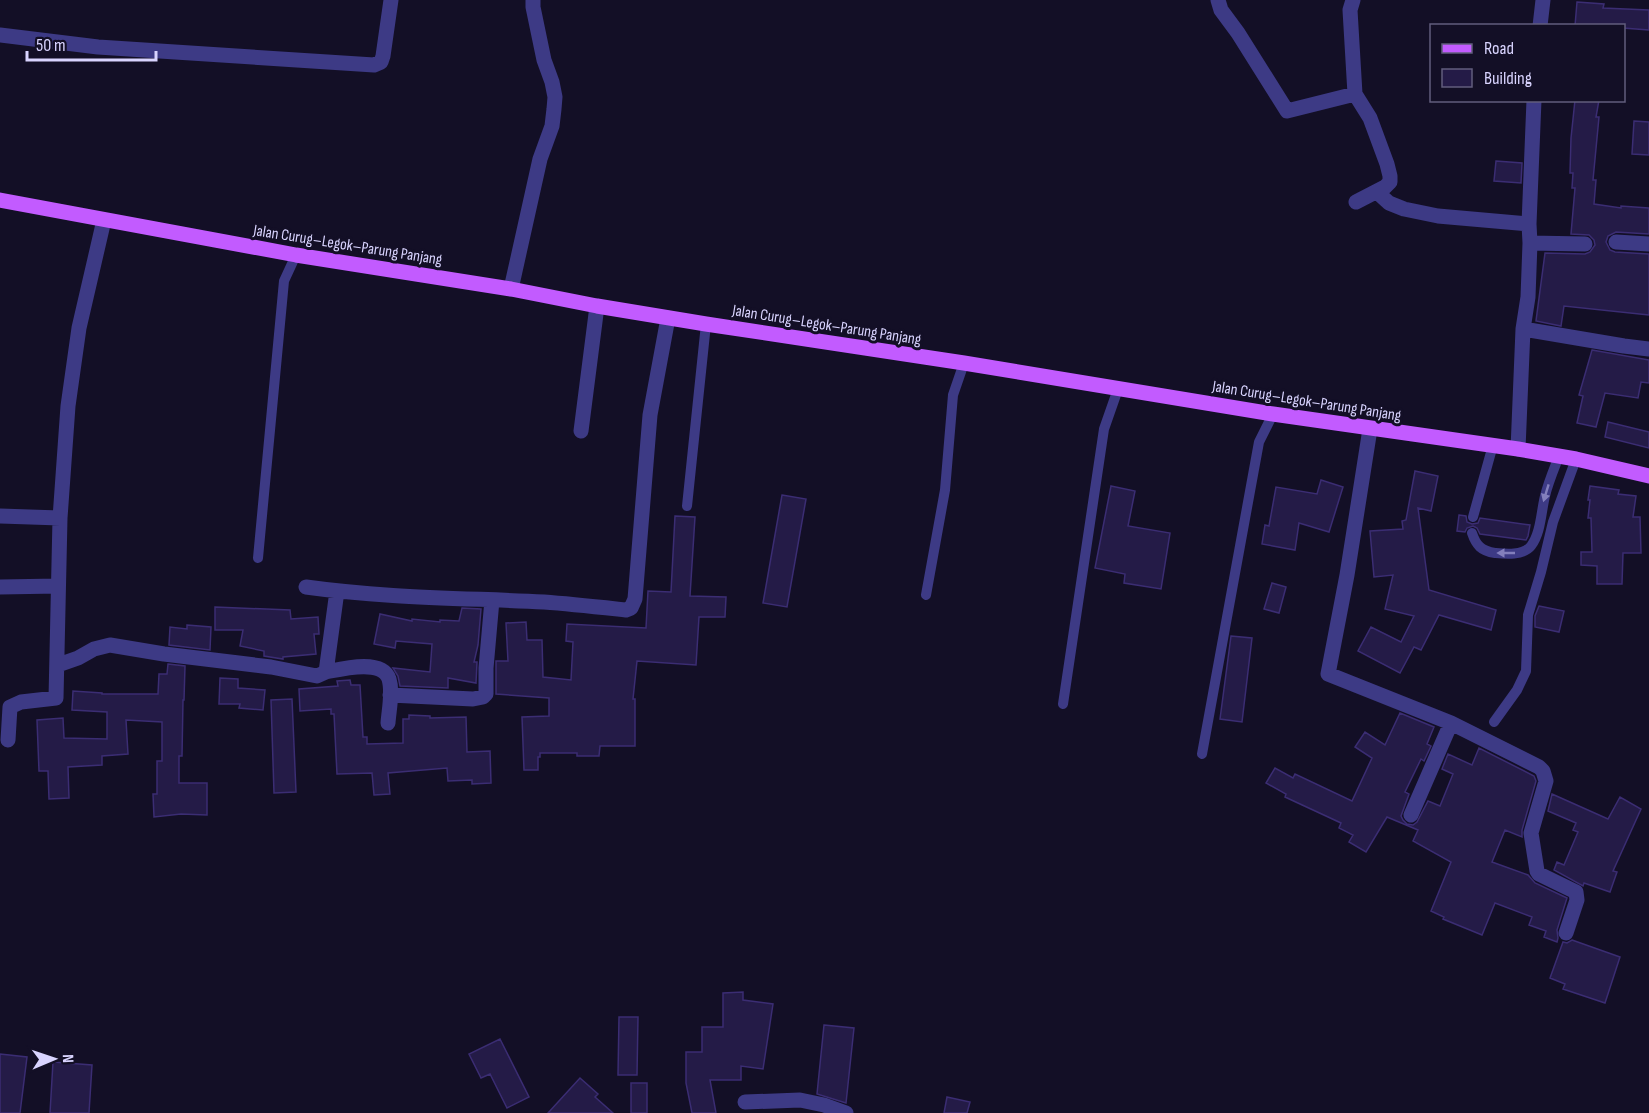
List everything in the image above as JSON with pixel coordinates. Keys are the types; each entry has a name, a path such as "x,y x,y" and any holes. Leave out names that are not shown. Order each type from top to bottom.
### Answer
{"main road":[{"name":"Jalan Curug–Legok–Parung Panjang","path":"0,200 296,255 511,289 668,318 1370,429 1518,449 1576,459 1649,476"}],"street":[{"path":"0,35 98,47 374,65 381,62 383,56 391,0"},
{"path":"511,289 540,159 552,126 554,109 554,90 544,60 533,0"},
{"path":"1218,0 1221,10 1287,111 1355,94"},
{"path":"1353,0 1350,10 1355,94 1370,118 1388,164 1390,176 1390,182 1377,192 1356,202"},
{"path":"1540,24 1543,0"},
{"path":"1518,449 1523,329 1528,297 1534,102"},
{"path":"1377,192 1389,203 1404,209 1438,216 1529,224"},
{"path":"8,740 10,707 21,702 56,698 60,518 68,406 79,328 104,220"},
{"path":"1616,242 1649,244"},
{"path":"1530,243 1585,244"},
{"path":"581,431 597,306"},
{"path":"306,587 446,599 547,602 626,610 631,608 635,599 650,415 668,318"},
{"path":"1523,329 1649,349"},
{"path":"1370,429 1347,575 1328,674 1451,723 1543,771 1546,781 1532,833 1535,865 1539,874 1576,892 1576,900 1566,933"},
{"path":"0,516 60,518"},
{"path":"0,587 58,586"},
{"path":"326,672 337,591"},
{"path":"390,695 483,698 486,694 492,600"},
{"path":"58,665 78,658 93,649 110,645 271,667 317,676 351,667 372,667 384,672 388,677 390,695 388,723"},
{"path":"1411,815 1451,723"},
{"path":"745,1102 800,1100 846,1113"}],"lane":[{"path":"258,558 284,281 296,255"},
{"path":"687,506 706,324"},
{"path":"926,595 945,490 953,395 964,363"},
{"path":"1064,704 1104,429 1118,388"},
{"path":"1202,754 1259,442 1273,414"},
{"path":"1473,517 1493,445"},
{"path":"1472,533 1480,549 1491,553 1515,553 1525,551 1531,546 1559,456"},
{"path":"1494,722 1517,690 1526,671 1528,615 1553,522 1576,459"}],"building":[{"path":"1577,2 1604,4 1603,8 1649,10 1649,30 1625,28 1625,24 1575,24"},
{"path":"1575,102 1599,102 1593,180 1596,180 1594,204 1621,208 1621,206 1649,208 1649,234 1616,232 1608,236 1606,242 1610,250 1615,252 1649,254 1649,315 1564,306 1561,326 1536,321 1545,253 1585,254 1590,252 1595,245 1589,235 1571,234 1575,188 1572,188 1573,173 1570,173"},
{"path":"1634,121 1649,122 1649,155 1632,154"},
{"path":"1496,161 1522,163 1521,183 1494,181"},
{"path":"1592,350 1649,360 1649,383 1641,382 1638,398 1605,393 1596,427 1577,423 1583,396 1579,395"},
{"path":"1608,422 1649,432 1649,448 1605,437"},
{"path":"1415,471 1438,476 1431,511 1418,508 1429,590 1496,610 1491,630 1439,615 1421,650 1414,647 1400,673 1358,651 1371,627 1401,642 1414,616 1385,609 1393,575 1374,577 1370,531 1403,529 1402,521 1406,520"},
{"path":"1321,480 1343,487 1329,532 1299,523 1295,550 1262,544 1265,525 1269,526 1276,487 1317,494"},
{"path":"1111,486 1135,491 1128,526 1170,533 1161,589 1124,583 1125,574 1095,568"},
{"path":"1590,486 1619,490 1618,494 1636,496 1633,517 1640,517 1641,553 1623,553 1622,584 1597,584 1597,566 1581,565 1581,552 1592,552 1591,518 1588,518"},
{"path":"782,495 806,499 787,607 763,603"},
{"path":"1459,515 1466,516 1467,522 1472,524 1478,523 1480,518 1530,525 1528,536 1526,540 1480,534 1473,526 1467,528 1465,532 1457,531"},
{"path":"675,516 695,517 690,596 726,597 725,617 699,617 696,665 637,661 633,699 635,699 635,746 600,746 599,756 577,756 577,753 540,753 538,770 524,770 522,717 549,716 549,698 496,694 496,661 508,661 506,623 526,622 527,640 542,640 543,677 571,680 573,642 566,641 567,624 646,628 648,591 671,592"},
{"path":"1272,583 1286,587 1279,613 1264,609"},
{"path":"1539,606 1564,611 1559,632 1535,627 1535,616"},
{"path":"215,607 290,610 291,619 318,617 319,634 314,634 316,654 283,657 283,659 264,656 264,651 240,646 243,630 215,630"},
{"path":"462,608 481,609 474,662 477,662 476,683 448,678 448,688 400,686 393,668 430,672 432,644 396,641 395,648 374,644 380,614 412,621 412,619 440,622 440,620 459,621"},
{"path":"187,625 211,627 210,650 169,645 170,627 187,629"},
{"path":"1231,636 1252,638 1242,722 1220,719"},
{"path":"168,664 185,666 179,783 207,783 207,815 181,814 154,817 153,794 157,794 157,761 162,761 162,722 126,720 128,754 102,756 102,765 68,767 69,798 49,799 48,771 39,771 37,720 63,718 64,738 107,739 107,712 72,710 73,691 102,694 158,694 159,674 167,674"},
{"path":"220,678 238,679 238,688 265,690 263,710 239,708 240,704 219,704"},
{"path":"350,680 351,685 360,685 363,737 367,737 367,744 403,743 403,719 409,719 409,715 430,716 430,718 466,717 467,752 490,751 491,783 472,784 472,780 448,781 447,768 388,773 390,794 374,795 372,773 337,774 334,714 331,714 331,709 300,711 299,689 338,686 337,681"},
{"path":"292,699 296,792 274,793 271,700"},
{"path":"1400,713 1434,727 1427,744 1431,746 1424,761 1421,759 1405,792 1409,794 1401,816 1407,824 1413,825 1417,822 1428,801 1440,806 1453,774 1442,769 1448,754 1472,765 1479,748 1534,776 1536,781 1522,837 1505,830 1492,862 1528,875 1535,883 1567,898 1557,930 1557,942 1544,937 1546,931 1529,925 1532,917 1495,903 1482,935 1443,919 1444,917 1431,911 1451,862 1413,841 1418,830 1387,817 1366,852 1349,842 1353,835 1339,828 1341,823 1285,797 1286,794 1266,783 1275,768 1293,778 1295,774 1352,801 1372,758 1355,747 1365,732 1385,745"},
{"path":"1552,794 1608,819 1620,797 1641,809 1613,871 1617,872 1610,892 1584,883 1583,886 1554,870 1557,862 1564,865 1578,832 1573,830 1576,823 1548,811"},
{"path":"1572,940 1620,957 1605,1003 1563,989 1565,984 1550,978 1563,942 1567,943"},
{"path":"743,992 743,1000 773,1004 763,1069 741,1066 741,1080 710,1080 716,1113 692,1113 686,1083 686,1052 702,1052 702,1027 723,1027 723,993"},
{"path":"619,1017 638,1017 637,1075 618,1075"},
{"path":"824,1025 854,1028 846,1103 817,1094"},
{"path":"500,1039 529,1097 507,1108 490,1074 481,1078 469,1054"},
{"path":"0,1054 27,1057 20,1113 0,1113"},
{"path":"53,1062 92,1065 89,1113 50,1113"},
{"path":"580,1078 598,1094 595,1097 613,1113 548,1113"},
{"path":"631,1083 647,1083 647,1113 631,1113"},
{"path":"947,1097 970,1102 967,1113 944,1113"}]}
